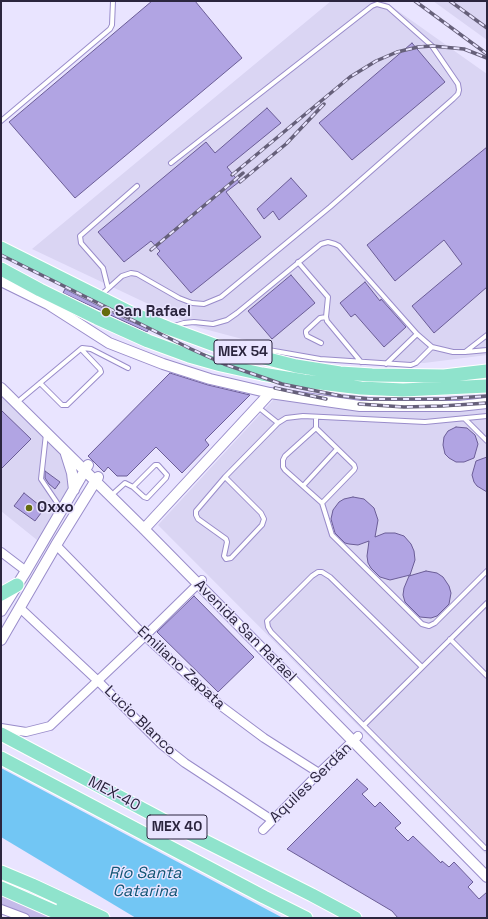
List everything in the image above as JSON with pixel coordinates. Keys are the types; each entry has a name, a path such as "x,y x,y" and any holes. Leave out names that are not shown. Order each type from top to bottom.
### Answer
{"highway":[{"name":"MEX 54","path":"1,248 16,256 104,292 129,312 168,328 217,346 296,366 340,373 386,376 444,376 487,371"},
{"path":"1,251 16,256"},
{"name":"MEX 54","path":"1,269 97,318 148,341 189,356 221,365 304,381 361,388 403,390 487,386"},
{"path":"48,304 97,318"},
{"path":"1,594 17,585"},
{"name":"MEX-40","path":"1,734 165,821 355,918"},
{"name":"MEX 40","path":"1,758 306,918"},
{"path":"1,872 103,918"},
{"path":"32,885 80,918"},
{"path":"1,888 69,918"}],"street":[{"path":"1,281 48,304 105,340 122,348 188,372 270,393 360,406 459,406 487,403"},
{"name":"Avenida San Rafael","path":"1,380 86,468 487,867"},
{"name":"Avenida San Rafael","path":"1,388 64,451 86,468"},
{"path":"146,528 270,393"},
{"path":"64,451 70,464 74,490"},
{"path":"1,610 26,571 86,468"},
{"path":"1,640 56,545 97,479"},
{"path":"87,495 113,495"},
{"name":"Emiliano Zapata","path":"56,545 145,636 221,706 264,738 319,773"},
{"path":"1,552 26,571"},
{"path":"1,728 26,732 50,726 200,582"},
{"name":"Lucio Blanco","path":"20,608 98,681 146,730 172,753 272,820"},
{"name":"Avenida San Rafael","path":"356,738 487,877"},
{"name":"Aquiles Serdán","path":"263,830 356,738"},
{"path":"1,909 24,918"}],"lane":[{"path":"1,121 110,29 112,25 113,1"},
{"path":"104,292 125,274 132,273 137,274 179,298 192,302 204,304 221,297 330,207 454,99 458,94 458,84 432,46 388,7 377,4 372,6 171,163"},
{"path":"104,292 103,268 81,242 80,236 138,186"},
{"path":"168,328 184,323 194,322 211,324 227,320 321,244 328,242 339,246 417,334 432,347 453,352 487,350"},
{"path":"298,262 328,297 326,316 328,323 361,362"},
{"path":"321,343 307,336 306,331 320,318 326,316"},
{"path":"386,364 417,334"},
{"path":"465,352 487,335"},
{"path":"21,399 85,347 128,368"},
{"path":"238,351 263,348 312,358 386,364 413,364 432,347"},
{"path":"40,383 62,405 67,405 101,372 100,369 81,349"},
{"path":"258,407 278,423"},
{"path":"225,477 261,513 264,519 262,525 230,558 226,558 224,556 227,542 226,539 198,519 196,511 225,477 278,423 286,418 294,416 437,422 487,416"},
{"path":"316,417 316,428 354,465 355,468 322,503"},
{"path":"465,419 487,441"},
{"path":"316,428 285,456 283,460 283,467 322,503 332,535 422,624 429,626 435,623 487,571"},
{"path":"46,433 40,479 62,510"},
{"path":"303,486 338,449"},
{"path":"113,495 125,482 144,497 148,498 167,475 158,465 155,465 133,487"},
{"path":"422,667 330,577 322,572 318,572 312,576 270,617 267,622 269,630 485,848"},
{"path":"364,725 487,603"},
{"path":"450,639 487,676"}],"shaded area":[{"path":"331,1 384,1 487,74 487,355 424,363 310,357 197,327 32,249"},
{"path":"433,1 487,1 487,40"},
{"path":"1,395 85,479 47,548 1,511"},
{"path":"276,397 374,412 487,404 487,855 158,525"},
{"path":"1,888 69,918 25,918 1,909"}],"water":[{"name":"Río Santa Catarina","path":"1,768 283,918 136,918 1,837"}],"building":[{"path":"152,1 195,1 242,58 75,198 9,122"},
{"path":"412,43 445,82 352,160 319,123"},
{"path":"267,108 281,123 227,167 239,182 226,192 261,237 191,293 157,254 160,251 151,241 124,262 98,232 206,142 215,153"},
{"path":"487,147 487,287 434,333 412,306 462,264 444,240 395,281 367,245"},
{"path":"291,178 307,196 279,220 273,211 264,219 257,209"},
{"path":"291,275 315,303 272,339 248,311"},
{"path":"365,282 380,301 381,299 406,327 384,347 355,314 351,317 340,303"},
{"path":"65,289 125,319 149,329 147,332 63,293"},
{"path":"170,373 208,385 250,395 205,440 209,445 182,473 156,447 127,476 117,476 108,467 104,472 88,456"},
{"path":"1,410 31,439 1,469"},
{"path":"456,427 467,428 475,435 478,444 474,458 464,462 456,462 445,454 443,445 444,437 448,431"},
{"path":"487,457 487,492 477,486 472,475 476,461"},
{"path":"45,471 60,482 55,489 45,478"},
{"name":"Oxxo","path":"24,493 44,509 35,521 14,506"},
{"path":"353,497 364,499 374,508 378,520 375,537 385,533 395,533 404,536 411,544 414,551 415,560 410,575 390,580 380,577 368,563 367,556 369,541 358,545 349,544 345,543 335,533 331,519 333,510 339,502"},
{"path":"426,571 437,573 443,577 449,586 451,593 449,604 437,616 431,618 420,617 405,602 403,595 409,576"},
{"path":"194,596 254,657 218,692 157,632"},
{"path":"357,779 368,789 362,794 375,807 380,802 401,823 395,828 408,841 413,836 441,863 442,861 449,867 454,862 473,882 468,887 479,899 487,892 487,918 398,918 392,911 287,849"}],"railway":[{"path":"415,1 487,54"},
{"path":"450,1 487,28"},
{"path":"232,175 350,77 376,61 397,52 418,47 432,46 464,49 487,58"},
{"path":"240,182 286,144 324,104"},
{"path":"151,250 243,173"},
{"path":"1,255 191,349 224,364 282,384 341,396 371,399 442,399 487,396"},
{"path":"275,388 326,399"},
{"path":"359,404 404,407 487,403"}],"place":[{"name":"San Rafael","path":"106,312"},
{"name":"Oxxo","path":"29,508"}]}
